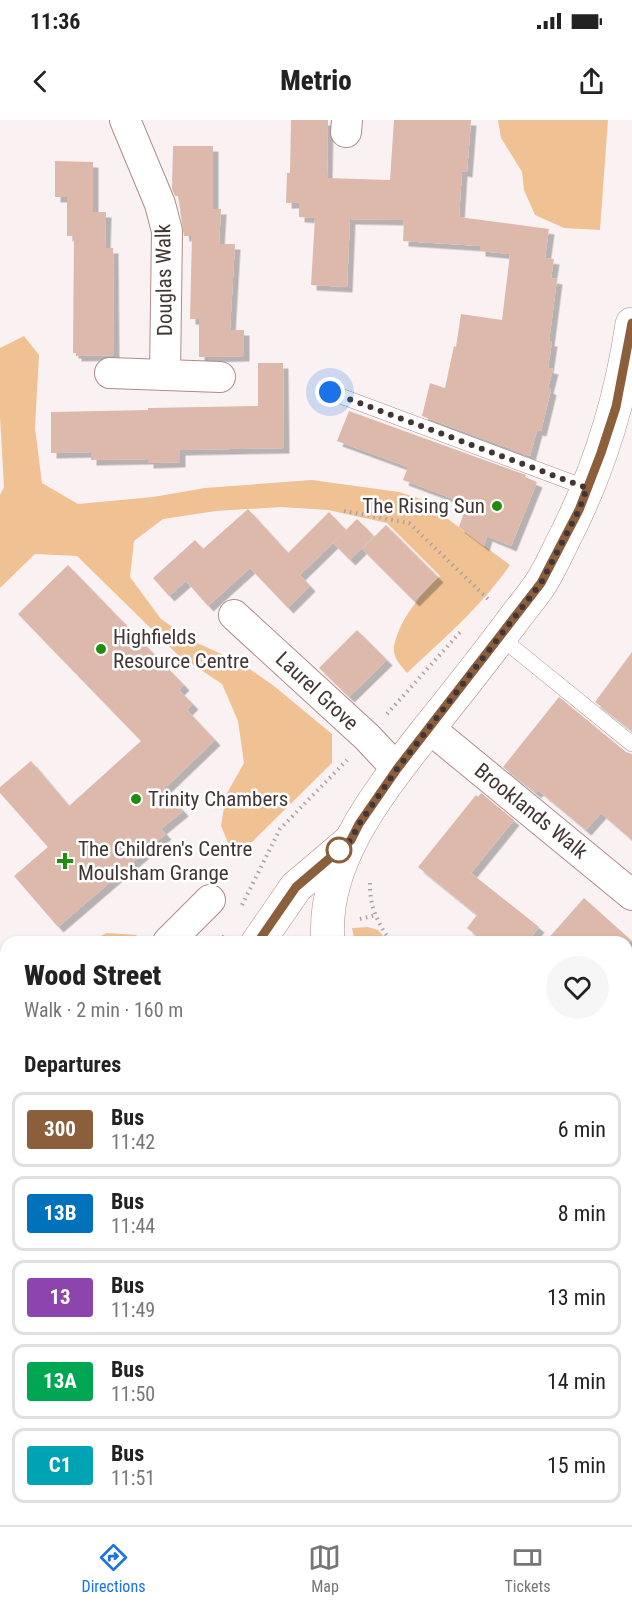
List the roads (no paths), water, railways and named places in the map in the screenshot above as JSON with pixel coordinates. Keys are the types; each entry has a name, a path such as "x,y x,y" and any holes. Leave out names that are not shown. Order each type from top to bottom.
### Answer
{"main road":[{"path":"328,936 329,906 336,880 359,824 397,769 541,583 579,510 601,453 624,408 630,337"},
{"path":"262,936 296,887 351,840"}],"street":[{"name":"Douglas Walk","path":"125,120 160,204 167,231 165,375"},
{"path":"110,374 220,377"},
{"name":"Laurel Grove","path":"234,615 367,737 397,769"},
{"name":"Brooklands Walk","path":"429,728 632,895"},
{"path":"174,936 210,900"}],"lane":[{"path":"330,392 587,488"},
{"path":"500,637 632,744"}],"place":[{"name":"The Rising Sun","path":"497,506"},
{"name":"Highfields Resource Centre","path":"101,649"},
{"name":"Trinity Chambers","path":"136,799"},
{"name":"The Children's Centre Moulsham Grange","path":"65,861"}]}
